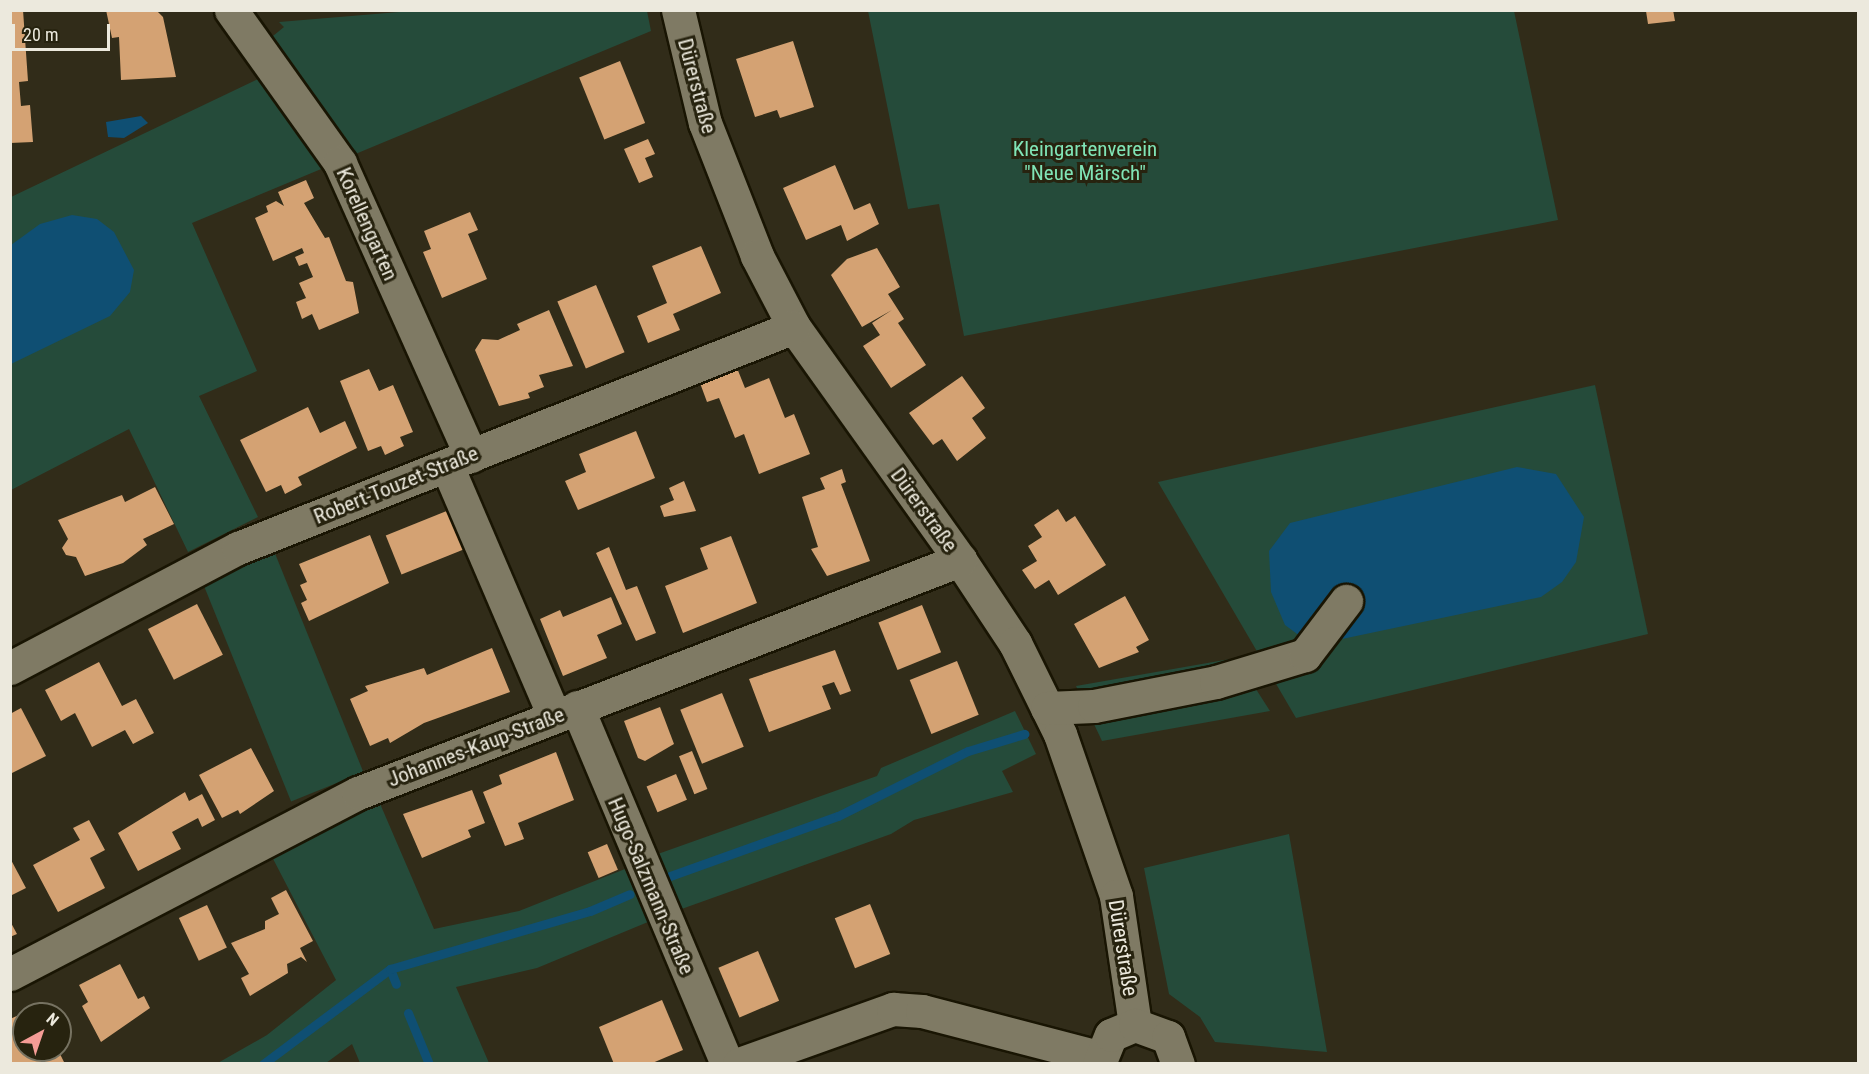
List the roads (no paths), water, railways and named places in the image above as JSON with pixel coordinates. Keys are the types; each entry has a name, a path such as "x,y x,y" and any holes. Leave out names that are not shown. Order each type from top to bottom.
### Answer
{"street":[{"name":"Korellengarten","path":"231,10 340,163 459,461 566,712"},
{"name":"Dürerstraße","path":"678,10 705,123 757,256 794,327 960,560 1015,643 1047,708 1086,796 1116,896 1134,1025"},
{"name":"Robert-Touzet-Straße","path":"10,668 238,548 794,327"},
{"name":"Johannes-Kaup-Straße","path":"10,974 358,793 960,560"},
{"path":"1047,708 1094,706 1216,682 1305,655 1346,601"},
{"name":"Hugo-Salzmann-Straße","path":"566,712 727,1064"},
{"path":"739,1064 892,1009 921,1011 1099,1060"},
{"name":"Dürerstraße","path":"1099,1060 1111,1035 1134,1025 1168,1037 1178,1064"}],"water":[{"path":"141,116 148,123 124,138 108,137 106,122"},
{"path":"72,215 97,219 114,232 134,270 130,292 110,316 11,364 11,245 40,224"},
{"path":"1517,467 1556,474 1584,517 1576,562 1562,582 1541,597 1323,643 1304,639 1285,625 1271,592 1269,551 1290,523"}],"waterway":[{"path":"670,876 838,816 968,751 1024,734"},
{"path":"263,1064 390,969 590,911 630,894"},
{"path":"390,969 396,984"},
{"path":"408,1013 429,1064"}],"park label":[{"name":"Kleingartenverein \"Neue Märsch\"","path":"1085,161"}]}
